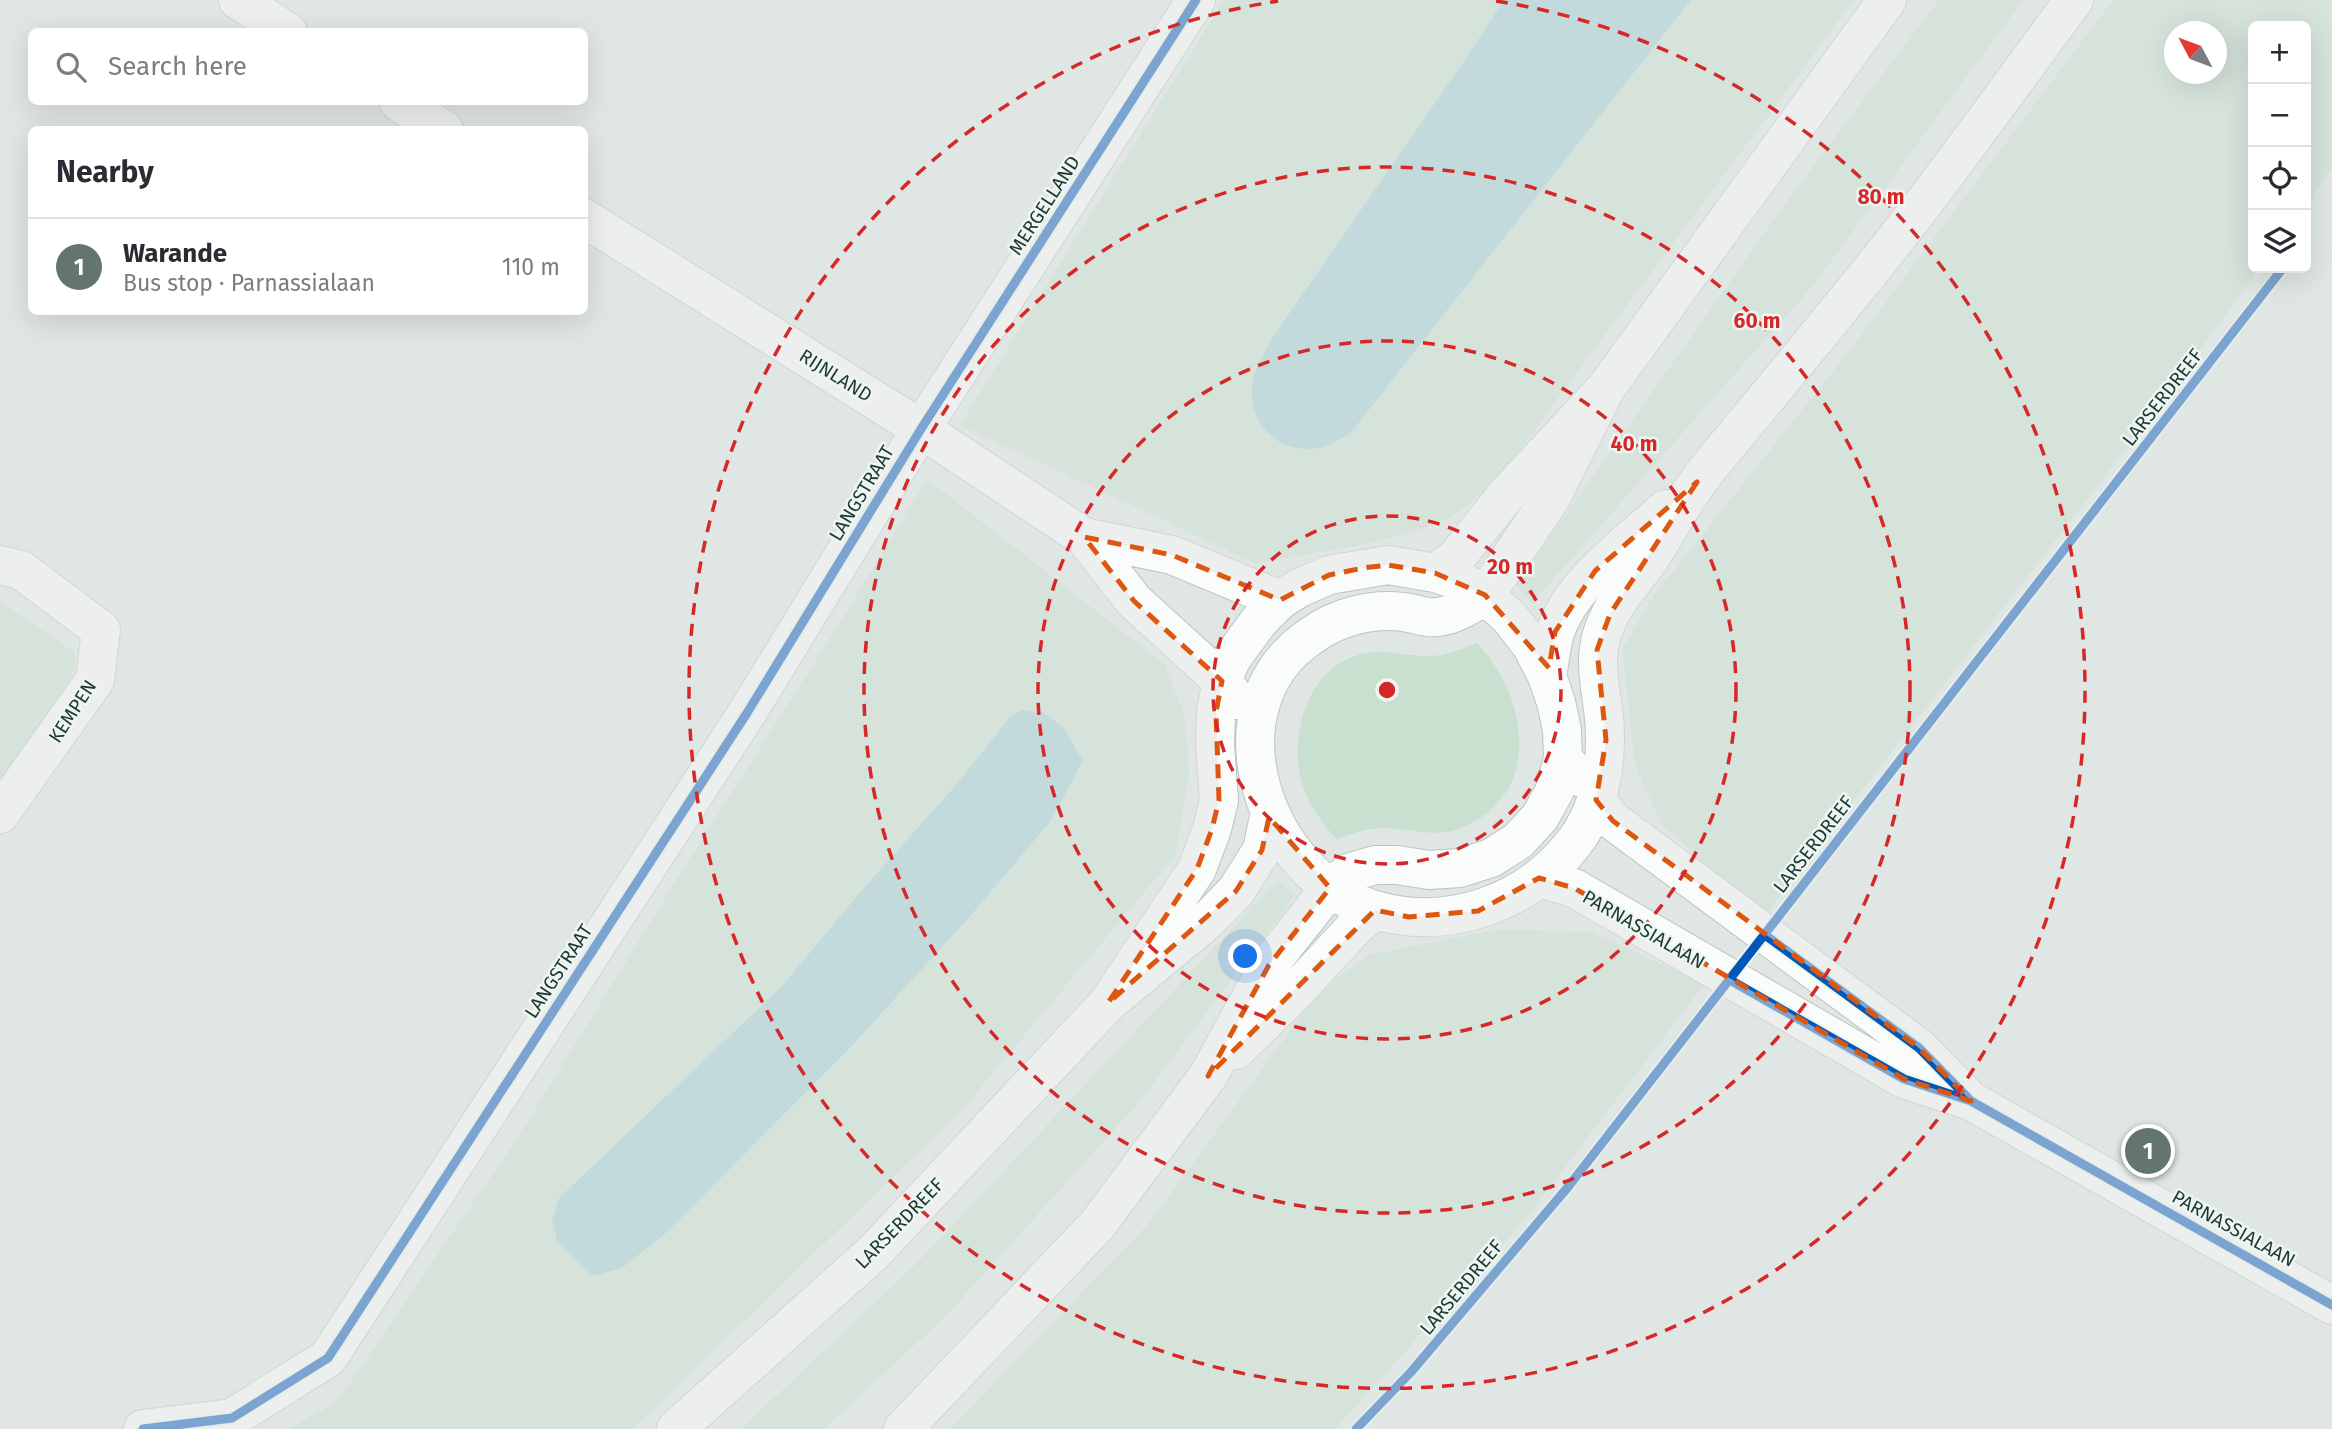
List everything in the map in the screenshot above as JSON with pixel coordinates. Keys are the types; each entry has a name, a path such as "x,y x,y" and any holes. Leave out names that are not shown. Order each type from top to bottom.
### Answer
{"main road":[{"path":"238,0 282,28"},
{"name":"MERGELLAND","path":"921,429 1196,0"},
{"path":"1435,573 1455,559 1507,494 1606,388 1887,0"},
{"path":"1606,388 1551,498 1485,595 1471,605 1433,618 1407,612 1381,611 1356,615 1331,624 1308,637 1290,654 1274,675 1262,699 1255,723 1255,753 1259,783 1269,812 1280,833 1311,871 1350,901 1409,918 1444,918 1478,911 1510,897 1539,878 1574,843 1587,823 1596,800 1602,771 1605,740 1597,650 1610,614 1651,557 1697,482 1886,252 2074,0"},
{"path":"404,105 438,126"},
{"name":"RIJNLAND","path":"588,221 921,429 1084,537 1134,601 1222,681 1255,723"},
{"name":"LANGSTRAAT","path":"143,1429 232,1418 328,1358 747,713 921,429"},
{"path":"1547,676 1555,632 1571,603 1595,571 1697,482"},
{"name":"RIJNLAND","path":"1084,537 1172,555 1280,600"},
{"name":"KEMPEN","path":"0,565 21,570 101,630 95,680 0,814"},
{"name":"LARSERDREEF","path":"1108,1003 1197,869 1212,829 1219,800 1215,744 1216,712 1222,681 1232,658 1247,636 1280,600 1329,575 1388,565 1435,573 1461,581 1485,595 1510,618 1524,636 1547,676 1562,730 1563,758 1555,790 1540,817 1518,841 1490,858 1460,868 1429,870 1375,865 1349,873 1330,888"},
{"name":"PARNASSIALAAN","path":"1563,758 1613,821 1919,1048 1971,1101"},
{"name":"LARSERDREEF","path":"676,1429 873,1253 1108,1003 1208,920 1236,891 1262,850 1269,812"},
{"name":"PARNASSIALAAN","path":"1539,878 1574,888 1904,1079 1971,1101 2327,1291"},
{"path":"903,1429 1097,1225 1208,1076 1269,965 1330,888"},
{"path":"1208,1076 1375,910"}],"highlighted area":[{"path":"1697,482 1610,614 1597,650 1606,740 1596,800 1613,821 1919,1048 1971,1101 1904,1079 1574,888 1539,878 1478,911 1409,917 1375,910 1208,1076 1269,965 1330,888 1269,817 1262,850 1236,891 1108,1003 1197,869 1212,829 1219,800 1216,712 1222,681 1134,601 1084,537 1172,555 1280,600 1329,575 1363,568 1388,565 1435,573 1485,595 1549,668 1555,632 1595,571"}],"green space":[{"path":"1224,0 1504,0 1274,334 1268,435 1292,445 1309,448 1350,434 1691,0 1854,0 1494,484 1453,516 1411,533 1352,547 1255,563 960,425"},
{"path":"1939,0 2023,0 1812,287 1532,603 1516,585 1790,197"},
{"path":"2113,0 2332,0 2332,169 2311,198 2311,21 2248,21 2248,273 2256,273 2152,415 1763,918 1661,823 1636,768 1622,650 1652,598 1847,354"},
{"path":"927,479 1164,664 1185,717 1189,773 1175,855 963,1109 633,1429 288,1429 337,1402 518,1137 682,871 843,618","holes":["1010,717 1075,745 1083,762 1050,822 972,914 850,1048 666,1233 622,1268 559,1198 781,987 955,786"]},
{"path":"0,602 73,651 76,658 63,694 0,789"},
{"path":"1477,643 1500,674 1515,710 1519,748 1517,767 1510,786 1493,808 1482,817 1452,831 1432,833 1382,828 1336,839 1307,796 1298,761 1302,720 1308,701 1318,684 1331,670 1347,659 1367,653 1431,656"},
{"path":"1277,881 1296,894 1141,1100 946,1316 824,1429 741,1429 918,1262"},
{"path":"1496,930 1592,932 1704,984 1528,1216 1335,1429 950,1429 1149,1223 1318,993 1369,955"}],"water":[{"path":"1504,0 1691,0 1350,434 1320,448 1305,449 1279,442 1261,424 1252,399 1253,379 1261,359 1274,335"},
{"path":"1022,710 1043,712 1065,729 1083,761 1050,822 972,914 850,1048 666,1233 622,1268 593,1276 557,1240 552,1221 559,1198 781,987 863,889 955,786 1010,717"}],"cycle path":[{"path":"143,1429 232,1418 328,1358 747,713 921,429 1196,0"},
{"path":"1356,1429 1411,1372 1568,1187 2279,273"},
{"path":"1765,935 1919,1048 1969,1099"},
{"path":"1730,980 1904,1079 1971,1101 2332,1305"}],"place":[{"name":"Warande","path":"2148,1151"}]}
